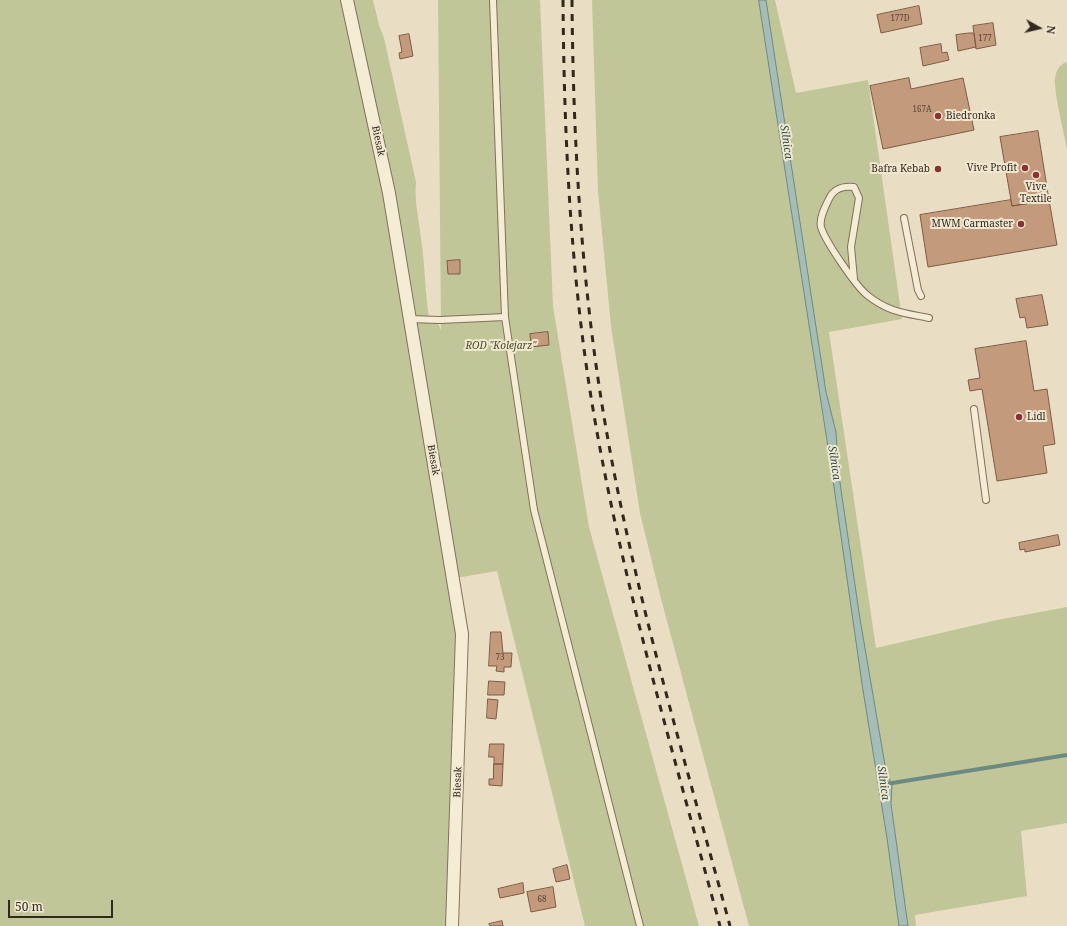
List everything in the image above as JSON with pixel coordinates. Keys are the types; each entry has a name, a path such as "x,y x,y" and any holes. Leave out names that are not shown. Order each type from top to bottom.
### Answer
{"street":[{"name":"Biesak","path":"347,0 389,193 462,634 452,926"}],"lane":[{"path":"493,0 505,317 534,510 640,926"},
{"path":"854,279 851,247 859,198 854,188 844,186 832,193 822,212 821,227 840,261 854,279 866,294 891,311 929,318"},
{"path":"904,218 918,290 921,296"},
{"path":"409,319 440,320 505,317"},
{"path":"974,409 986,500"}],"green space":[{"name":"ROD \"Kolejarz\"","path":"0,0 341,0 385,194 406,333 415,338 351,0 373,0 384,38 416,182 416,203 429,319 436,319 441,330 438,0 540,0 553,306 589,527 699,926 585,926 497,571 456,578 458,635 447,926 0,926"},
{"path":"592,0 775,0 796,93 868,80 902,319 829,332 876,648 997,620 1067,607 1067,823 1021,831 1027,896 915,915 916,926 749,926 660,595 640,513 611,326 598,191"},
{"path":"1067,62 1067,150 1055,79 1058,68"}],"water":[{"name":"Silnica","path":"759,0 766,0 826,392 836,432 839,476 860,619 886,771 892,785 891,804 908,926 899,926 832,473"}],"building":[{"path":"919,6 922,24 881,33 877,15"},
{"path":"993,23 996,45 976,49 973,26"},
{"path":"974,33 976,47 958,51 956,35"},
{"path":"409,34 413,56 400,59 399,53 402,52 399,36"},
{"path":"941,44 942,53 947,52 949,60 923,66 920,48"},
{"path":"909,78 911,89 963,78 974,130 883,149 870,86"},
{"name":"Vive Profit","path":"1038,131 1049,200 1012,206 1000,137"},
{"path":"1011,200 1012,206 1049,200 1057,245 928,267 920,215"},
{"path":"460,260 460,274 448,274 447,261"},
{"path":"1042,295 1048,325 1027,328 1025,317 1020,318 1016,299"},
{"path":"548,332 549,345 531,347 530,334"},
{"name":"Lidl","path":"1026,341 1034,391 1047,389 1055,444 1043,446 1047,473 997,481 982,389 970,391 968,380 980,378 975,349"},
{"path":"1058,535 1060,545 1025,552 1025,549 1020,550 1019,543"},
{"path":"491,632 501,632 503,653 512,653 511,667 504,667 504,672 496,671 497,666 489,666"},
{"path":"489,681 505,682 504,695 488,695"},
{"path":"488,699 498,700 496,719 487,718"},
{"path":"490,744 504,744 503,764 494,764 494,757 489,757"},
{"path":"494,764 503,764 502,786 489,785 489,779 493,779"},
{"path":"567,865 570,879 556,882 553,869"},
{"path":"523,883 524,893 500,898 498,889"},
{"path":"553,887 556,907 531,912 527,892"},
{"path":"502,921 503,926 490,926 489,924"}],"waterway":[{"name":"Silnica","path":"886,784 1067,755"}],"railway":[{"path":"563,0 565,100 573,248 591,397 603,464 632,597 666,729 720,926"},
{"path":"572,0 574,98 579,196 587,294 600,392 625,527 641,594 675,727 730,926"}],"place":[{"name":"Biedronka","path":"938,116"},
{"name":"Vive Profit","path":"1025,168"},
{"name":"Bafra Kebab","path":"938,169"},
{"name":"Vive Textile","path":"1036,175"},
{"name":"MWM Carmaster","path":"1021,224"},
{"name":"Lidl","path":"1019,417"}]}
